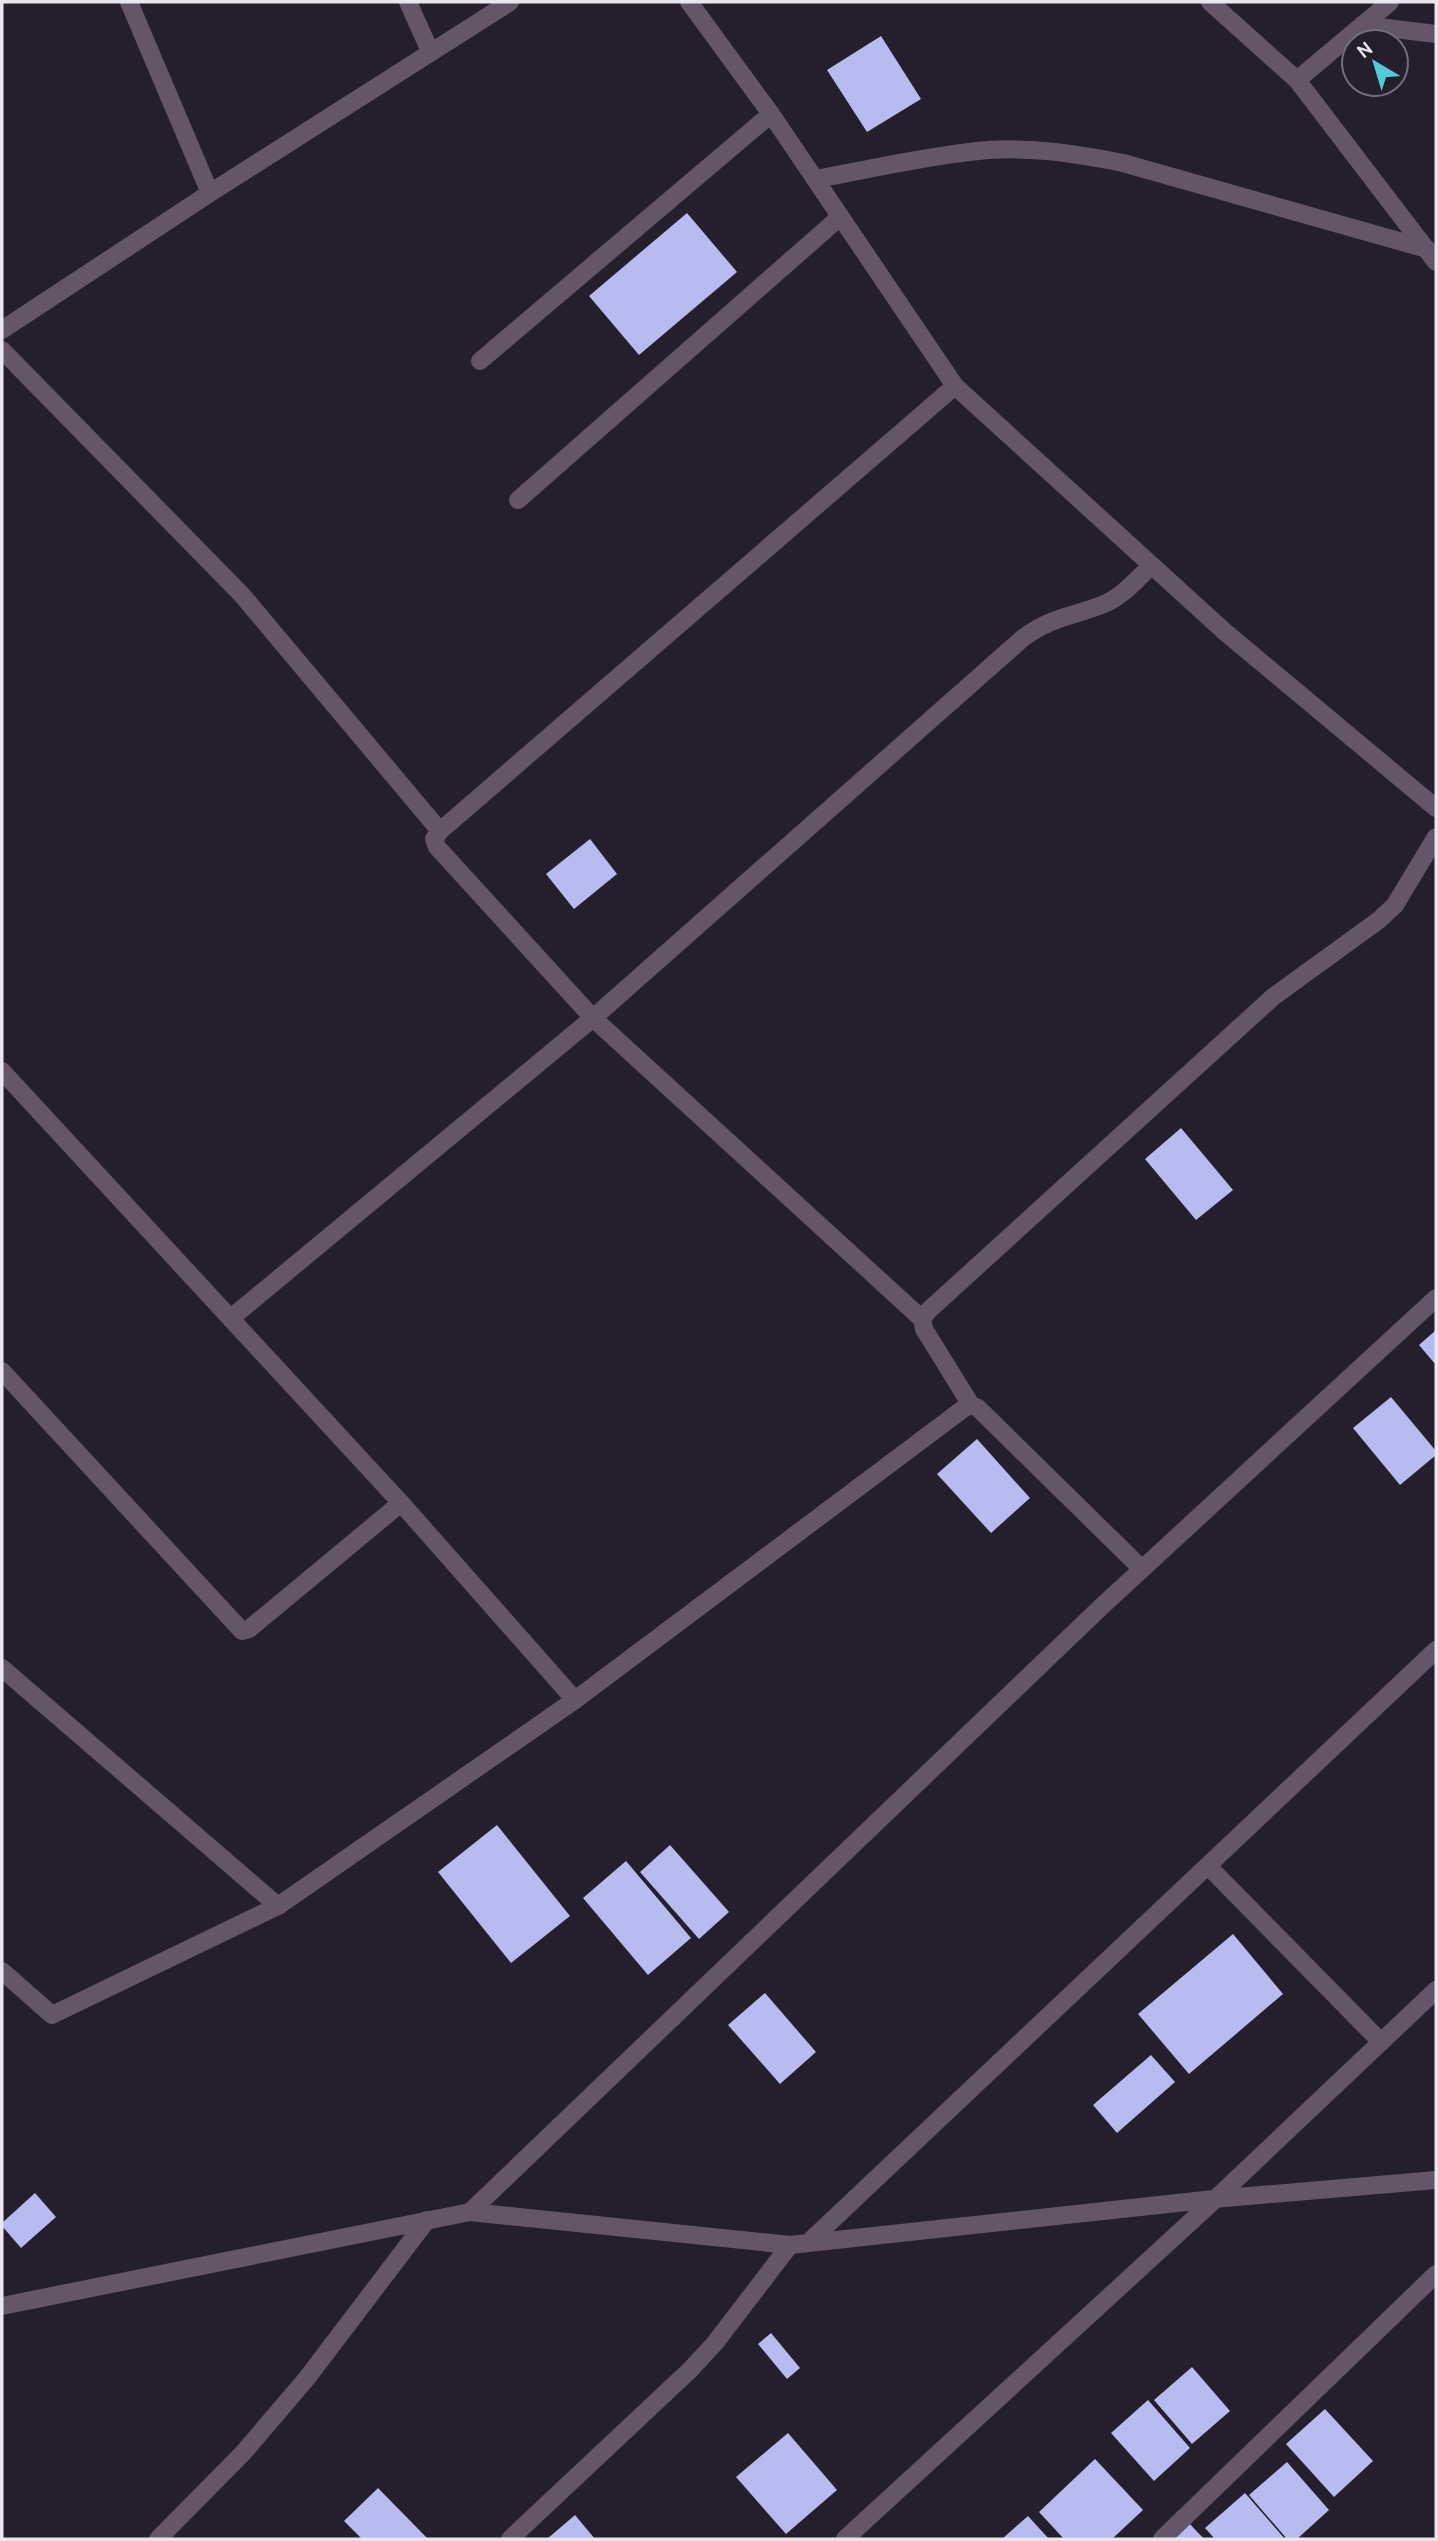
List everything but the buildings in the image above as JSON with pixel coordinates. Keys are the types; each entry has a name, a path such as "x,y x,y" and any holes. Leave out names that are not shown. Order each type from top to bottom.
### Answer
{"street":[{"path":"130,2 210,193"},
{"path":"408,2 430,51"},
{"path":"2,330 210,193 510,2"},
{"path":"689,2 771,114 955,386 1225,632 1436,808"},
{"path":"1210,2 1297,80 1432,255"},
{"path":"1297,80 1390,2"},
{"path":"1362,25 1436,34"},
{"path":"480,360 771,114"},
{"path":"815,179 970,152 1028,150 1079,154 1124,163 1432,255"},
{"path":"518,500 840,217"},
{"path":"2,350 242,595 440,831"},
{"path":"955,386 440,831 435,839 437,846 593,1018 922,1320 924,1329 971,1405 978,1408 1142,1569"},
{"path":"231,1318 593,1018 1023,638 1054,619 1105,604 1120,595 1151,566"},
{"path":"922,1320 928,1311 1273,997 1387,913 1395,905 1436,837"},
{"path":"2,1071 401,1503 575,1700"},
{"path":"470,2212 1142,1569 1436,1298"},
{"path":"2,1371 242,1631 249,1629 401,1503"},
{"path":"2,1971 52,2015 278,1906 575,1700 971,1405"},
{"path":"810,2241 1436,1650"},
{"path":"2,1668 278,1906"},
{"path":"1208,1866 1381,2042"},
{"path":"845,2539 1436,1990"},
{"path":"2,2306 470,2212 790,2245 1214,2199 1436,2180"},
{"path":"158,2539 243,2453 307,2378 427,2220"},
{"path":"510,2539 690,2370 715,2343 790,2245"},
{"path":"1162,2539 1436,2274"}]}
